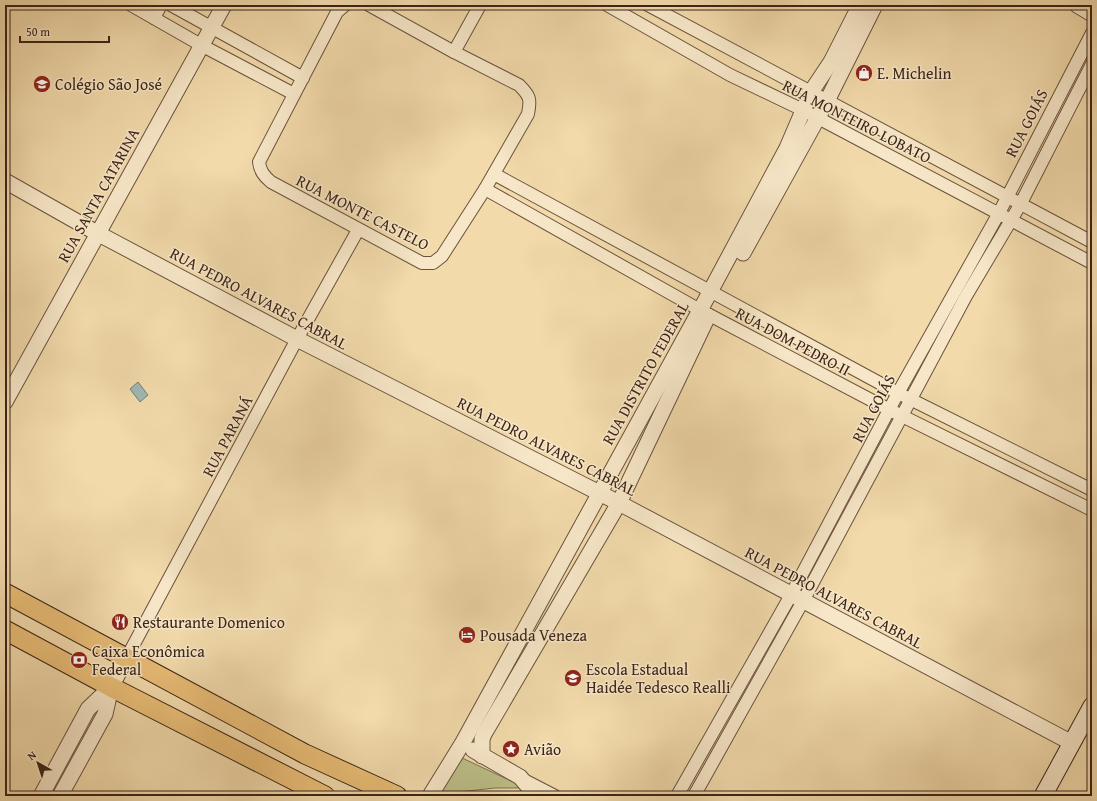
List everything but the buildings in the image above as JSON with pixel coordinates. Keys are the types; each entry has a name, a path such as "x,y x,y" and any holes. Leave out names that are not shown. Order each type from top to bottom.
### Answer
{"main road":[{"path":"5,593 305,754 397,796"},
{"path":"5,630 111,687 325,796"},
{"path":"1044,796 1072,743 1090,716"},
{"path":"296,780 305,754"}],"street":[{"path":"131,5 201,45 294,94"},
{"path":"154,18 160,5"},
{"path":"171,5 303,78"},
{"name":"RUA SANTA CATARINA","path":"5,402 224,5"},
{"name":"RUA MONTE CASTELO","path":"345,5 337,12 294,94 259,162 260,169 263,176 270,182 358,230 422,263 433,263 442,256 485,189 528,114 531,101 519,84 454,52 369,5"},
{"path":"454,52 480,5"},
{"name":"RUA MONTEIRO LOBATO","path":"607,5 730,75 803,110 1092,263"},
{"name":"RUA MONTEIRO LOBATO","path":"648,5 827,100 1006,198 1092,242"},
{"name":"RUA DISTRITO FEDERAL","path":"482,749 484,734 619,503 705,312 787,148 811,92 831,62 860,5"},
{"name":"RUA DISTRITO FEDERAL","path":"714,294 817,118 875,5"},
{"path":"1077,5 1092,14"},
{"name":"RUA GOIÁS","path":"677,796 718,722 797,598 857,498 902,416 998,213 1092,33"},
{"name":"RUA GOIÁS","path":"694,796 731,729 797,598 846,493 898,393 960,294 1020,205 1092,64"},
{"path":"1053,106 1066,113"},
{"name":"RUA DOM PEDRO II","path":"494,174 898,393 1092,490"},
{"name":"RUA PEDRO ALVARES CABRAL","path":"5,181 97,233 297,339 600,493 1072,743"},
{"name":"RUA DOM PEDRO II","path":"485,189 705,312 890,410 1092,510"},
{"name":"RUA PARANÁ","path":"126,659 297,339 358,230"},
{"name":"RUA DISTRITO FEDERAL","path":"430,796 462,744 600,493 705,312"},
{"path":"846,493 857,498"},
{"path":"60,796 105,714 111,687 126,659"},
{"path":"41,796 88,709 111,687"},
{"path":"718,722 731,729"},
{"path":"462,744 482,749 520,777 555,796"},
{"path":"520,777 536,796"}],"green space":[{"path":"460,757 526,788 495,788 440,794"}],"water":[{"path":"138,382 148,395 140,402 130,389"}],"place":[{"name":"E. Michelin","path":"864,73"},
{"name":"Colégio São José","path":"42,84"},
{"name":"Restaurante Domenico","path":"120,622"},
{"name":"Pousada Veneza","path":"467,635"},
{"name":"Caixa Econômica Federal","path":"79,660"},
{"name":"Escola Estadual Haidée Tedesco Realli","path":"573,678"},
{"name":"Avião","path":"511,749"}]}
